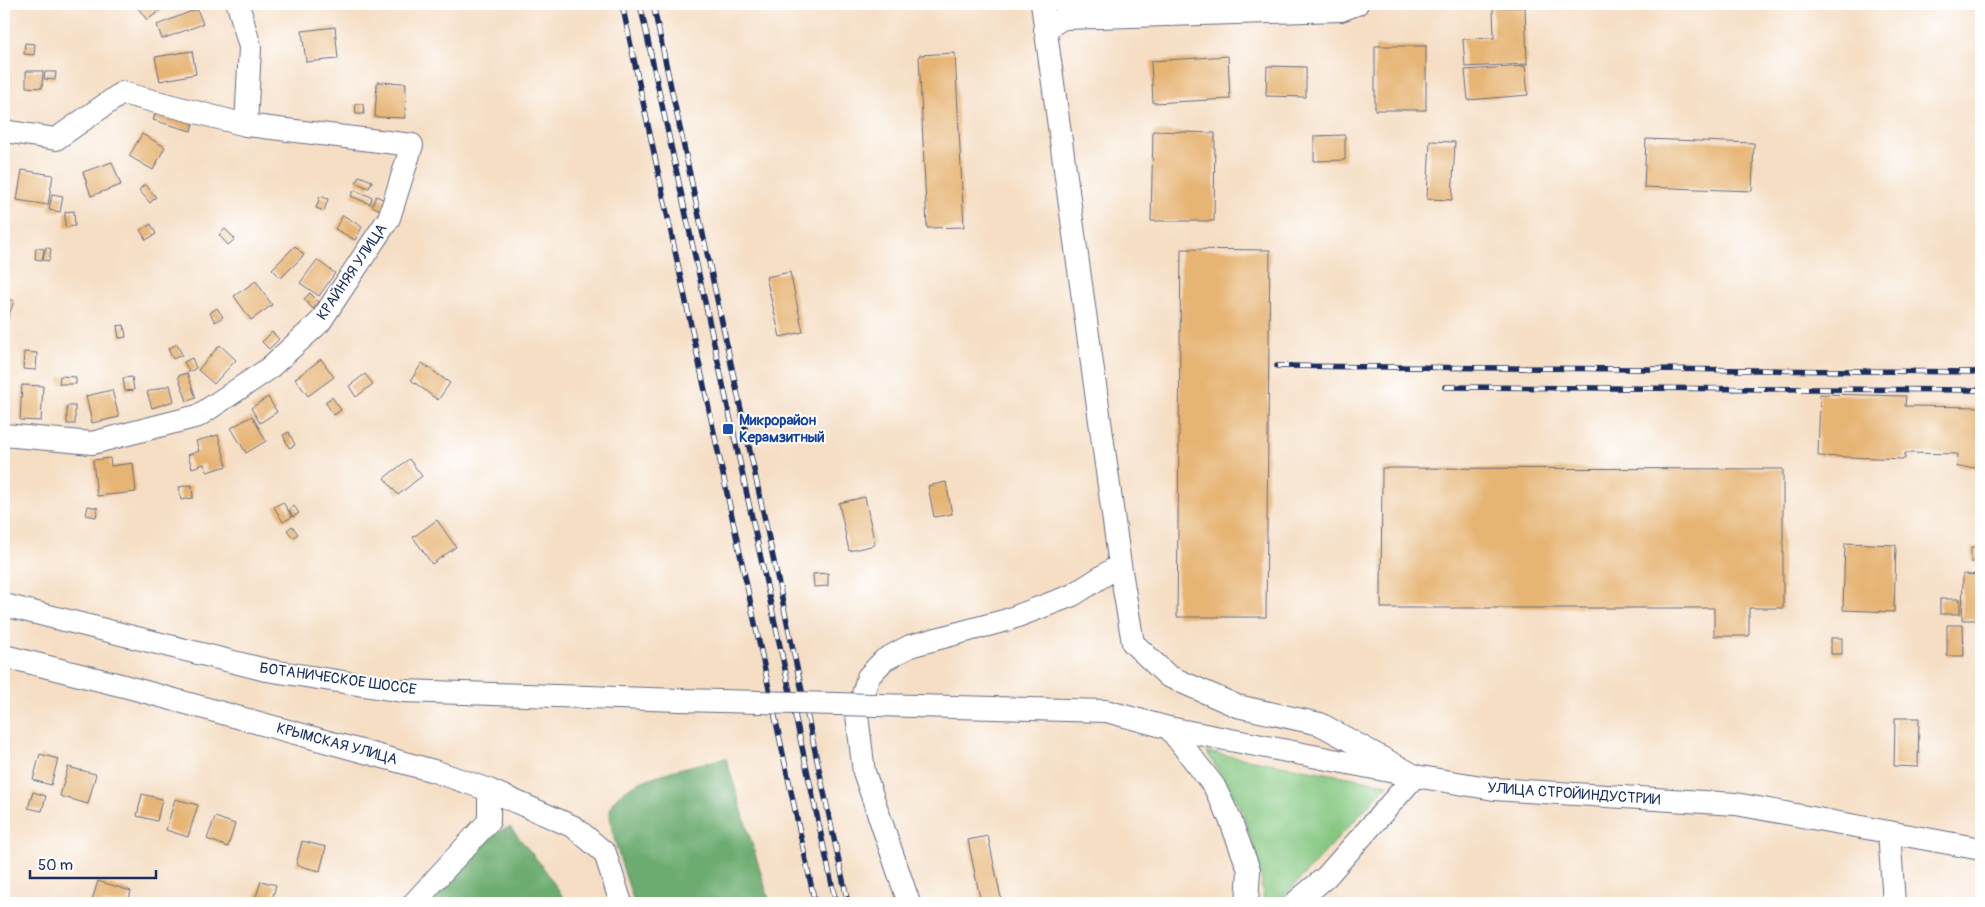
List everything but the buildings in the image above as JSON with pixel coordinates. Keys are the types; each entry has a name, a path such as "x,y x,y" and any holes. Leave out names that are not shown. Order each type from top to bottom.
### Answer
{"street":[{"path":"4,131 56,139 122,93 246,125 250,47 238,4"},
{"path":"1042,4 1120,565 1134,643 1168,676 1237,706 1320,724 1415,776 1326,877 1299,902"},
{"path":"1045,29 1063,18 1341,10 1357,4"},
{"name":"КРАЙНЯЯ УЛИЦА","path":"4,436 92,443 198,416 267,370 320,322 389,218 412,145 246,125"},
{"path":"909,903 864,772 857,715 868,677 884,660 910,646 1007,620 1073,595 1120,565"},
{"name":"БОТАНИЧЕСКОЕ ШОССЕ","path":"4,605 266,670 402,691 915,706"},
{"name":"КРЫМСКАЯ УЛИЦА","path":"4,656 162,696 434,771 489,790 574,827 605,853 621,903"},
{"name":"УЛИЦА СТРОЙИНДУСТРИИ","path":"915,706 1106,711 1169,728 1494,790 1736,804 1981,849"},
{"path":"1169,728 1214,786 1230,819 1249,870 1247,903"},
{"path":"414,903 489,821 489,790"},
{"path":"1889,832 1894,903"}],"green space":[{"path":"1207,752 1388,784 1278,903 1264,903 1260,870 1242,809"},
{"path":"726,758 770,903 634,903 614,839 611,826 611,806 618,796 645,780 681,768"},
{"path":"510,827 543,867 567,903 428,903 449,882 487,836"}],"railway":[{"path":"622,4 815,903"},
{"path":"640,4 836,903"},
{"path":"653,4 848,903"},
{"path":"1277,366 1981,372"},
{"path":"1445,387 1981,390"}],"place":[{"name":"Микрорайон Керамзитный","path":"728,429"}]}
